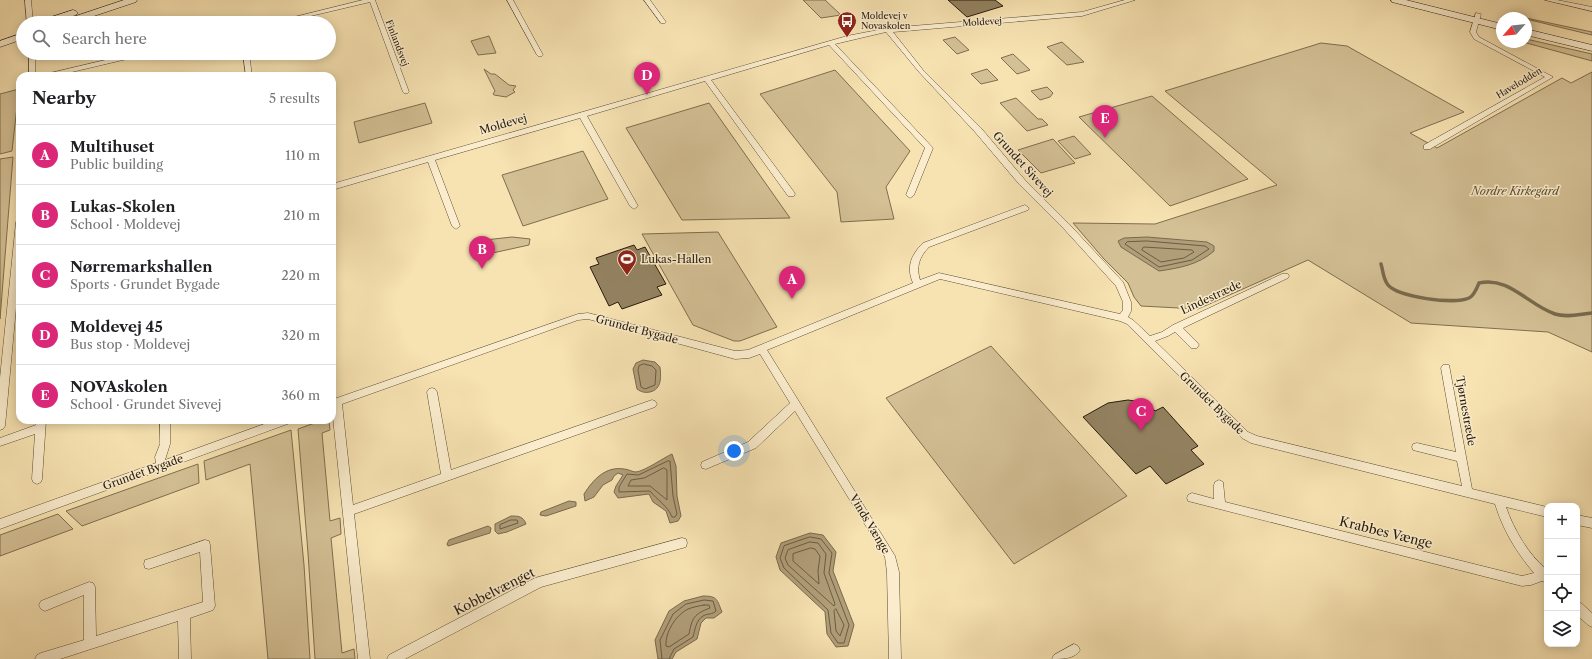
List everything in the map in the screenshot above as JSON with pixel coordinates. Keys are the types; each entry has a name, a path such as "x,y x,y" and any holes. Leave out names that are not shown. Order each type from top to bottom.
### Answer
{"main road":[{"path":"63,16 110,0"},
{"path":"85,16 133,0"},
{"path":"1395,0 1477,17 1496,19"},
{"path":"1422,0 1477,17 1496,25"},
{"path":"1532,27 1592,42"},
{"path":"0,36 16,31"},
{"path":"1532,33 1592,48"},
{"path":"0,44 16,38"}],"street":[{"path":"28,0 29,16"},
{"name":"Finlandsvej","path":"303,16 371,0 406,92"},
{"path":"510,0 540,55"},
{"path":"647,0 663,22"},
{"name":"Moldevej","path":"336,186 830,42 888,30 1060,17 1088,13 1132,0"},
{"path":"1548,0 1592,9"},
{"path":"1578,6 1585,0"},
{"name":"Havelodden","path":"1428,147 1474,119 1550,77 1476,38 1473,32 1477,17"},
{"name":"Grundet Sivevej","path":"888,30 921,71 978,130 1022,182 1120,284 1128,302 1122,318"},
{"path":"830,42 929,148 910,195"},
{"path":"32,60 32,72"},
{"path":"63,72 114,60"},
{"path":"247,60 248,72"},
{"path":"706,78 791,194"},
{"path":"582,114 634,206"},
{"path":"430,158 456,226"},
{"path":"918,285 913,269 914,260 918,252 926,245 1025,208"},
{"name":"Grundet Bygade","path":"336,403 578,317 588,316 735,355 749,354 939,276 1122,318 1130,322 1245,435 1255,440 1544,511"},
{"name":"Lindestræde","path":"1148,340 1165,334 1176,327 1285,276"},
{"path":"0,426 16,294"},
{"path":"1176,327 1194,345"},
{"name":"Vinds Vænge","path":"762,348 890,556 893,572 896,659"},
{"name":"Tjørnestræde","path":"1446,368 1468,493"},
{"path":"432,392 447,476"},
{"path":"348,511 652,404"},
{"path":"706,465 752,445 796,404"},
{"path":"336,411 364,659"},
{"path":"0,442 40,424 37,479"},
{"path":"161,466 160,457 166,444 164,424"},
{"name":"Grundet Bygade","path":"0,524 276,424"},
{"name":"Tjørnestræde","path":"1417,447 1462,458"},
{"path":"1219,485 1220,505"},
{"name":"Krabbes Vænge","path":"1192,498 1522,581 1544,576"},
{"path":"1499,501 1511,532 1521,548 1544,575"},
{"path":"1580,521 1592,523"},
{"name":"Kobbelvænget","path":"393,659 539,582 682,543"},
{"path":"41,659 63,655 90,642 209,606 205,545 150,564"},
{"path":"45,605 88,588 90,642"},
{"path":"1580,610 1592,621"},
{"path":"184,613 185,659"},
{"path":"1058,659 1074,650"}],"green space":[{"path":"803,0 825,0 841,15 821,18"},
{"path":"1532,19 1592,32 1592,35 1532,20"},
{"path":"489,36 496,53 478,55 471,41"},
{"path":"955,37 969,50 957,54 943,40"},
{"path":"1532,40 1592,54 1592,61 1532,44"},
{"path":"1062,42 1084,62 1067,65 1047,47"},
{"name":"Nordre Kirkegård","path":"1321,43 1347,46 1464,112 1410,133 1437,148 1562,78 1571,83 1592,72 1592,352 1548,332 1411,323 1308,260 1198,309 1141,306 1134,297 1128,283 1104,259 1073,223 1155,224 1277,185 1165,91"},
{"path":"1013,54 1030,70 1017,74 1001,58"},
{"path":"484,69 491,74 495,74 509,85 516,86 513,90 515,92 506,97 494,95 493,94 495,91"},
{"path":"987,69 998,80 981,84 971,74"},
{"path":"835,70 910,151 886,187 894,219 841,222 837,192 760,94"},
{"path":"1047,87 1053,93 1050,97 1040,100 1031,91"},
{"path":"16,90 16,116 12,151 0,154 0,94"},
{"path":"1152,96 1248,179 1170,206 1079,117"},
{"path":"1016,98 1038,119 1042,119 1048,125 1027,131 1000,103"},
{"path":"425,103 432,123 359,143 354,122"},
{"path":"709,103 790,218 682,220 626,128"},
{"path":"1074,136 1091,154 1075,159 1058,141"},
{"path":"1053,139 1075,163 1041,173 1018,150"},
{"path":"583,151 608,199 523,226 502,175"},
{"path":"13,157 0,319 0,159"},
{"path":"718,232 777,327 740,341 734,341 693,325 642,234"},
{"path":"512,237 530,239 529,245 488,254 475,248 476,241"},
{"path":"991,346 1127,496 1014,564 886,398"},
{"path":"312,424 329,424 330,430 322,433 330,521 340,518 341,534 331,538 342,653 354,649 355,659 315,659 298,429"},
{"path":"291,430 304,565 310,659 268,659 250,464 206,480 204,461"},
{"path":"198,464 199,483 82,526 66,511"},
{"path":"58,514 73,529 0,556 0,535"}],"water":[{"path":"1147,237 1207,242 1214,246 1214,251 1195,263 1159,271 1121,247 1118,241 1124,238"},
{"path":"643,360 655,362 660,367 659,385 650,392 643,392 637,389 633,369 636,363"},
{"path":"672,454 676,466 677,496 681,516 678,521 670,523 666,511 653,502 649,494 618,498 614,492 623,475 618,473 612,480 603,485 594,497 585,501 584,494 596,479 605,472 617,469 626,469 634,472 640,471"},
{"path":"569,501 576,502 576,506 546,516 540,515 541,512"},
{"path":"511,516 520,517 526,524 498,534 495,531 495,524"},
{"path":"488,526 491,528 490,533 448,546 447,544 449,540"},
{"path":"810,533 823,535 836,552 833,571 854,625 848,646 836,647 827,634 825,612 780,570 776,557 781,543"},
{"path":"703,596 714,598 719,604 722,612 714,618 706,618 701,623 697,639 676,652 672,659 658,659 655,640 669,611 684,601"}],"building":[{"path":"948,0 995,0 1003,6 967,17"},
{"name":"Lukas-Hallen","path":"634,245 637,250 645,247 666,284 657,287 662,295 622,309 618,302 609,306 590,267 599,264 596,258"},
{"path":"1128,400 1142,402 1145,400 1155,411 1163,407 1198,446 1191,450 1204,464 1166,484 1150,466 1136,474 1083,417 1108,403"}],"waterway":[{"path":"1381,264 1384,277 1388,285 1403,293 1414,296 1427,299 1451,301 1462,300 1472,296 1479,283 1490,282 1509,287 1545,310 1555,314 1569,316 1592,313"}],"place":[{"name":"Moldevej v Novaskolen","path":"847,38"},
{"name":"Moldevej 45","path":"647,95"},
{"name":"NOVAskolen","path":"1105,138"},
{"name":"Lukas-Skolen","path":"482,269"},
{"name":"Lukas-Hallen","path":"627,276"},
{"name":"Multihuset","path":"792,299"},
{"name":"Nørremarkshallen","path":"1141,431"}]}
